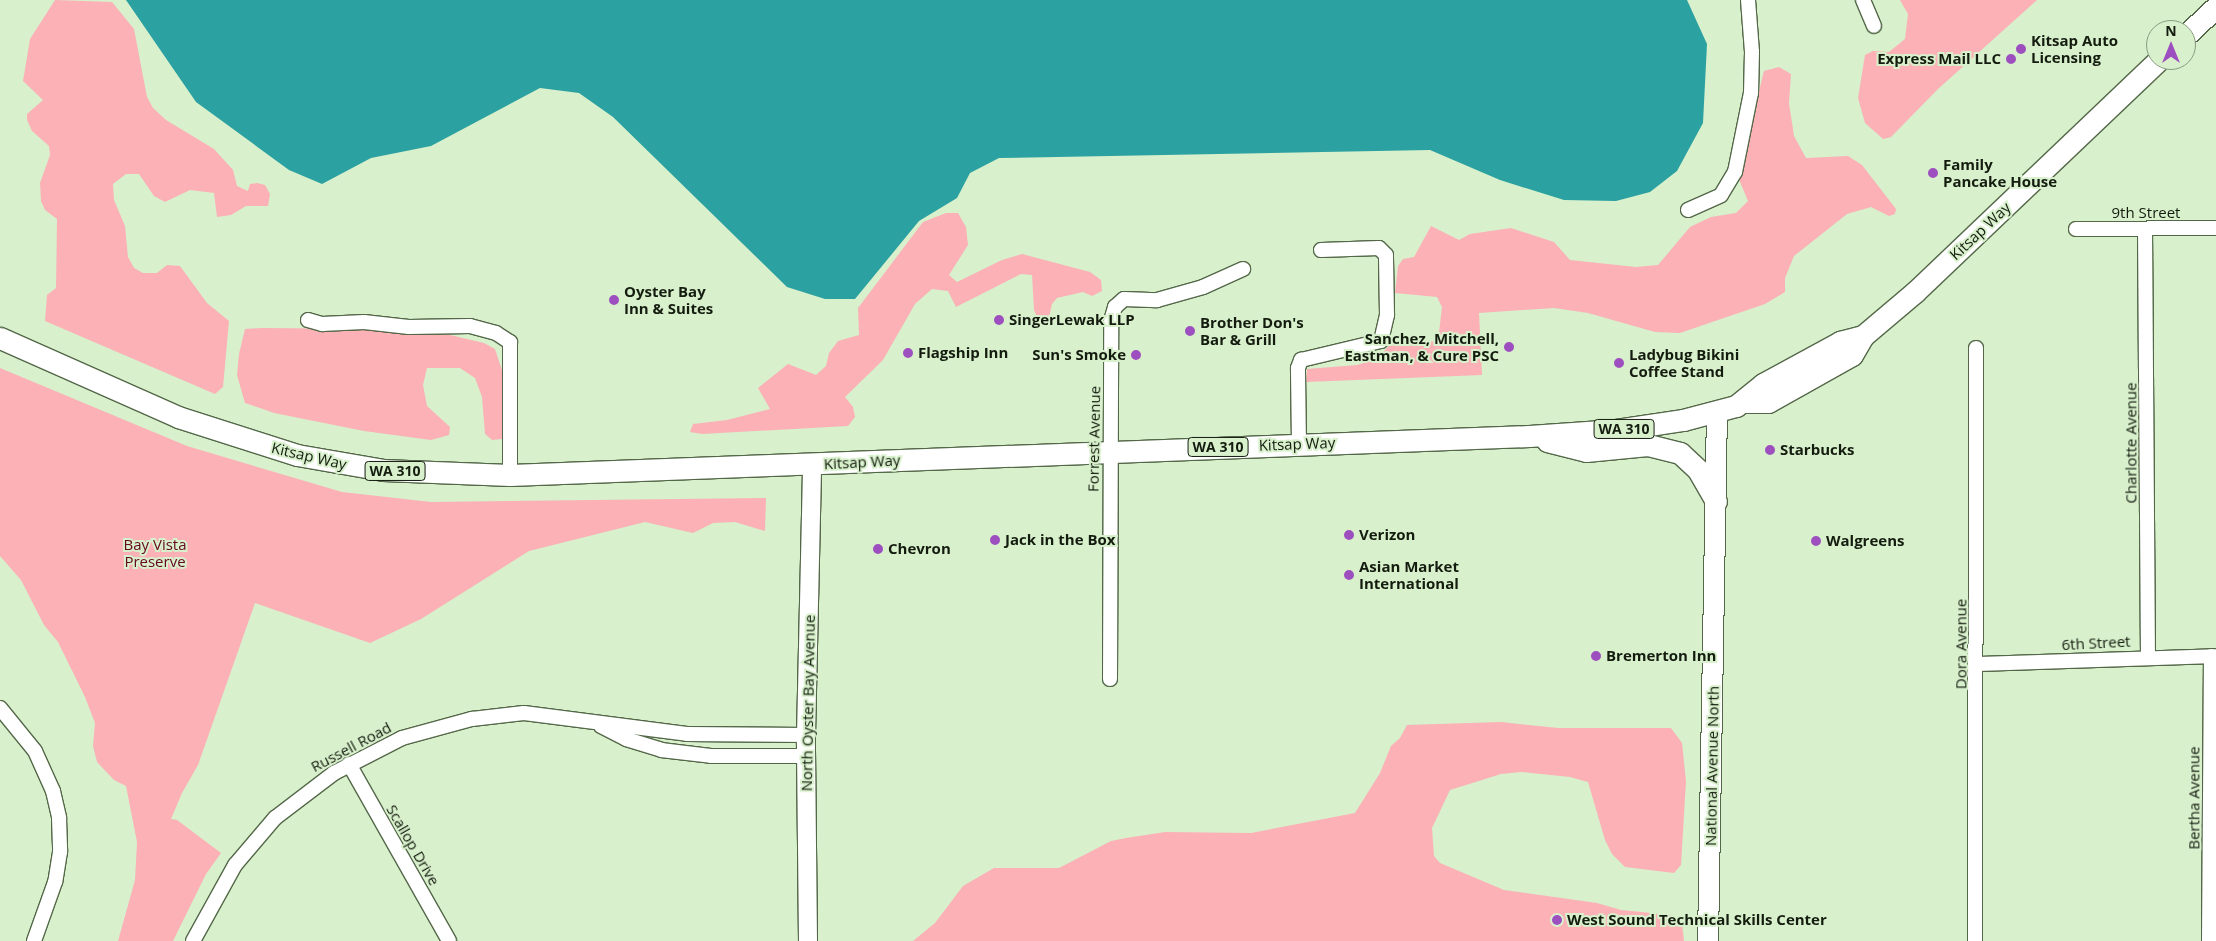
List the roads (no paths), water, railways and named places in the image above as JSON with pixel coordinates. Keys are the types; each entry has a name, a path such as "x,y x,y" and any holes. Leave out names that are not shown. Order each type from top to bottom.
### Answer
{"main road":[{"path":"2196,26 2216,7"},
{"name":"Kitsap Way","path":"0,338 178,416 297,455 383,470 510,475 812,465 1109,451 1529,436 1616,430 1717,412 1744,402 1768,402 1808,382 1852,355 1863,336 1915,292 2148,70"},
{"name":"National Avenue North","path":"1708,941 1717,412"},
{"path":"1529,436 1586,451 1648,445 1680,453 1698,470 1716,501"}],"street":[{"path":"1688,210 1721,195 1735,172 1751,93 1752,52 1748,0"},
{"path":"1863,0 1874,26"},
{"name":"9th Street","path":"2076,229 2216,228"},
{"name":"Charlotte Avenue","path":"2145,229 2148,657"},
{"path":"1300,444 1298,368 1301,360 1381,341 1387,315 1386,255 1379,248 1321,250"},
{"name":"Forrest Avenue","path":"1110,679 1109,451 1111,321 1115,307 1124,300 1157,300 1203,287 1243,269"},
{"path":"308,320 322,324 364,322 409,327 470,326 496,332 510,342 510,475"},
{"name":"Dora Avenue","path":"1975,941 1978,664 1976,348"},
{"name":"North Oyster Bay Avenue","path":"808,941 806,735 812,465"},
{"name":"6th Street","path":"1978,664 2214,656"},
{"name":"Bertha Avenue","path":"2209,941 2214,656"},
{"path":"0,708 35,751 53,791 59,818 60,852 55,882 34,941"},
{"name":"Russell Road","path":"194,941 219,891 256,838 294,801 349,764 402,738 493,715 552,714 598,724 633,725 687,734 806,735"},
{"name":"Russell Road","path":"598,724 634,742 661,750 711,756 806,756"},
{"name":"Scallop Drive","path":"349,764 449,941"}],"water":[{"path":"126,0 1687,0 1707,44 1703,123 1677,171 1650,192 1616,201 1564,200 1500,180 1430,150 999,158 970,173 957,198 919,221 855,299 825,299 787,287 613,117 579,93 540,88 431,146 371,158 322,184 289,170 196,102"}],"place":[{"name":"Kitsap Auto Licensing","path":"2021,49"},
{"name":"Express Mail LLC","path":"2011,59"},
{"name":"Family Pancake House","path":"1933,173"},
{"name":"Oyster Bay Inn & Suites","path":"614,300"},
{"name":"SingerLewak LLP","path":"999,320"},
{"name":"Brother Don's Bar & Grill","path":"1190,331"},
{"name":"Sanchez, Mitchell, Eastman, & Cure PSC","path":"1509,347"},
{"name":"Flagship Inn","path":"908,353"},
{"name":"Sun's Smoke","path":"1136,355"},
{"name":"Ladybug Bikini Coffee Stand","path":"1619,363"},
{"name":"Starbucks","path":"1770,450"},
{"name":"Verizon","path":"1349,535"},
{"name":"Jack in the Box","path":"995,540"},
{"name":"Walgreens","path":"1816,541"},
{"name":"Chevron","path":"878,549"},
{"name":"Asian Market International","path":"1349,575"},
{"name":"Bremerton Inn","path":"1596,656"},
{"name":"West Sound Technical Skills Center","path":"1557,920"}],"park label":[{"name":"Bay Vista Preserve","path":"155,552"}]}
